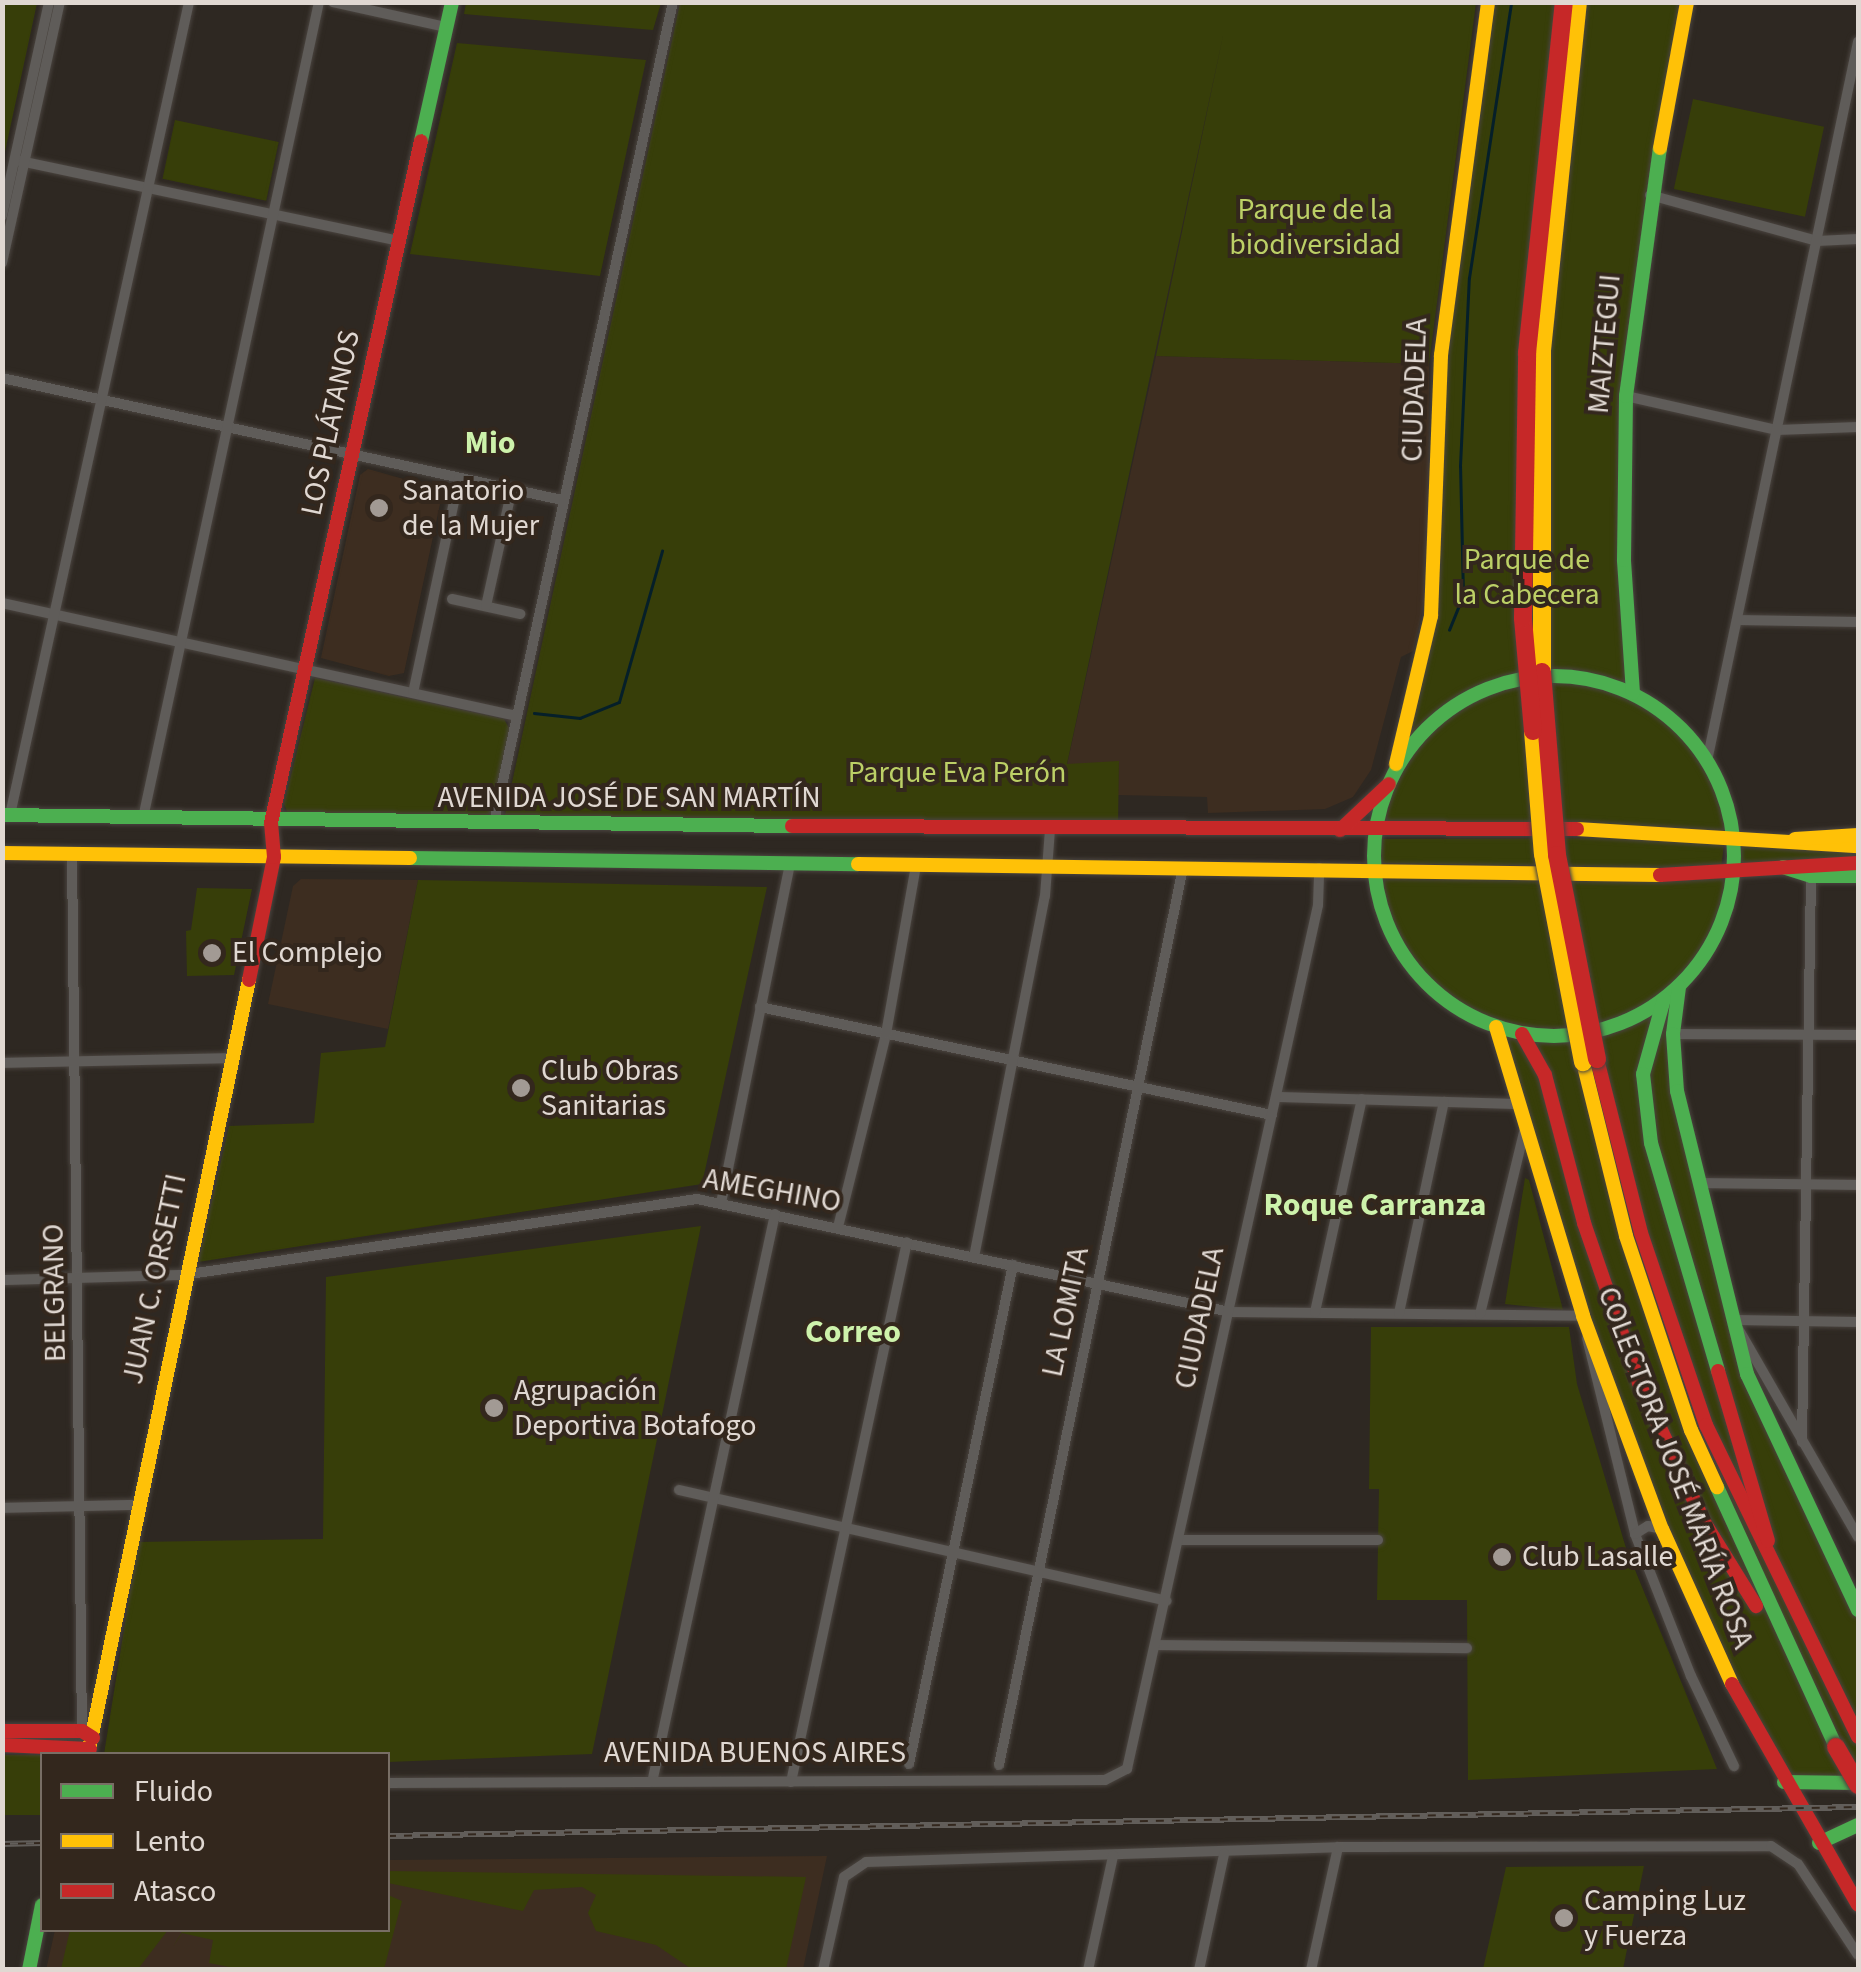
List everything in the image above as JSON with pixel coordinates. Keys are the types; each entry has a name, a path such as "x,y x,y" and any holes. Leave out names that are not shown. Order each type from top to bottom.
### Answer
{"main road":[{"name":"LOS PLÁTANOS","path":"274,857 271,823 452,2"},
{"name":"CIUDADELA","path":"1488,2 1440,355 1431,616 1376,831 1374,870 1388,924 1417,973 1460,1010 1522,1034 1582,1034 1611,1027 1664,999 1679,986 1718,932 1734,875 1733,833 1708,761"},
{"path":"1564,2 1528,353 1523,600 1543,854 1657,1334 1691,1430 1794,1666 1858,1784"},
{"path":"1578,2 1542,350 1537,614 1556,855 1590,1060 1671,1332 1728,1478 1801,1631 1858,1738"},
{"name":"MAIZTEGUI","path":"1633,694 1624,560 1626,396 1650,195 1687,2"},
{"path":"1340,830 1390,781 1430,726 1492,686 1549,675 1633,694 1671,718 1708,761"},
{"name":"AVENIDA JOSÉ DE SAN MARTÍN","path":"6,815 271,823 1733,833 1786,842"},
{"path":"1786,842 1858,834"},
{"path":"1786,842 1858,846"},
{"name":"AVENIDA JOSÉ DE SAN MARTÍN","path":"2,853 1734,875 1782,867 1858,863"},
{"name":"JUAN C. ORSETTI","path":"84,1746 97,1713 135,1505 274,857"},
{"path":"1782,867 1811,876 1858,876"},
{"path":"1679,986 1673,1034 1678,1091 1747,1374 1858,1610"},
{"path":"1664,999 1643,1074 1652,1143 1724,1402 1801,1631"},
{"name":"COLECTORA JOSÉ MARÍA ROSA","path":"1496,1027 1583,1316 1662,1529 1724,1670 1784,1782 1858,1905"},
{"path":"1522,1034 1546,1075 1584,1223 1640,1384 1704,1522 1794,1666"},
{"path":"2,1731 84,1746"},
{"path":"2,1745 84,1746"},
{"path":"1784,1782 1858,1784"},
{"path":"1819,1842 1858,1824"},
{"path":"29,1970 40,1914"}],"street":[{"path":"2,263 49,2"},
{"path":"2,216 60,2"},
{"path":"6,815 188,2"},
{"path":"143,818 319,2"},
{"path":"334,2 446,27"},
{"path":"494,822 673,2"},
{"path":"1708,761 1858,42"},
{"path":"20,161 399,241"},
{"path":"1650,195 1817,241 1858,239"},
{"path":"2,378 562,500"},
{"path":"1626,396 1777,430 1858,427"},
{"path":"413,693 460,478"},
{"path":"486,606 512,489"},
{"path":"452,599 520,614"},
{"path":"2,602 517,716"},
{"path":"1737,620 1858,622"},
{"path":"974,1257 1048,864 1050,830"},
{"name":"BELGRANO","path":"72,854 84,1506 84,1746"},
{"path":"721,1203 790,864"},
{"path":"838,1227 886,1034 916,865"},
{"name":"LA LOMITA","path":"1000,1765 1182,868"},
{"name":"CIUDADELA","path":"1121,1776 1133,1757 1318,905 1319,868"},
{"path":"1802,1442 1811,876"},
{"path":"760,1007 1272,1115"},
{"path":"1673,1034 1858,1035"},
{"path":"2,1063 232,1058"},
{"path":"1276,1097 1519,1104"},
{"path":"1316,1312 1362,1100"},
{"path":"1399,1313 1444,1102"},
{"path":"1480,1314 1525,1128"},
{"path":"1700,1183 1858,1185"},
{"name":"AMEGHINO","path":"2,1280 183,1276 696,1198 1230,1312 1583,1316"},
{"path":"654,1778 774,1214"},
{"path":"791,1782 907,1242"},
{"path":"909,1764 1013,1265"},
{"path":"1583,1316 1636,1534 1690,1676 1734,1766"},
{"path":"1858,1322 1736,1322 1858,1538"},
{"path":"679,1490 1167,1601"},
{"path":"2,1508 135,1505"},
{"path":"1636,1534 1648,1526 1662,1529"},
{"path":"1180,1540 1378,1540"},
{"path":"1157,1646 1467,1648"},
{"name":"AVENIDA BUENOS AIRES","path":"390,1783 1121,1776"},
{"path":"823,1970 844,1876 866,1862 1338,1848 1770,1846 1798,1864 1858,1955"},
{"path":"1311,1970 1338,1848"},
{"path":"1198,1970 1224,1854"},
{"path":"1088,1970 1113,1856"}],"shaded area":[{"path":"1156,356 1429,364 1428,585 1413,651 1401,657 1371,770 1353,797 1325,809 1208,813 1207,797 1118,795 1119,762 1067,765"},
{"path":"368,469 443,490 404,673 389,676 321,658 360,475"},
{"path":"301,879 418,880 388,1029 268,1004 293,886"},
{"path":"827,1856 803,1969 46,1970 55,1932 390,1932 390,1860"}],"green space":[{"path":"466,2 661,3 653,30 464,14"},
{"path":"2,3 37,3 3,161 2,161"},
{"path":"680,3 1476,3 1429,364 1156,356 1224,31 1067,764 1119,761 1118,825 505,815"},
{"name":"Parque de la Cabecera","path":"1488,3 1687,3 1626,396 1633,693 1693,740 1720,785 1733,833 1858,835 1858,876 1783,867 1734,875 1733,834 1376,831 1421,667 1441,355"},
{"path":"457,43 646,60 600,276 410,254"},
{"path":"1693,99 1824,127 1805,217 1674,189"},
{"path":"175,120 279,142 266,201 163,179"},
{"path":"315,678 504,719 510,730 491,812 482,819 289,816 284,804"},
{"path":"1713,838 1724,844 1721,869 1380,863 1382,839"},
{"path":"1375,870 1734,875 1719,932 1679,986 1677,1091 1747,1374 1858,1610 1858,1783 1784,1782 1724,1670 1632,1452 1496,1028 1460,1010 1417,973 1379,897"},
{"name":"Club Obras Sanitarias","path":"418,880 767,887 702,1184 198,1262 229,1126 314,1123 321,1053 385,1047"},
{"name":"El Complejo","path":"197,888 252,889 234,975 187,976 186,931 191,930"},
{"path":"1525,1178 1529,1180 1563,1310 1505,1304"},
{"name":"Agrupación Deportiva Botafogo","path":"701,1226 592,1754 390,1762 390,1752 104,1752 138,1542 323,1539 326,1277"},
{"name":"Club Lasalle","path":"1371,1327 1569,1327 1577,1384 1626,1548 1717,1769 1468,1780 1467,1600 1377,1600 1379,1489 1369,1489"},
{"path":"3,1755 40,1755 40,1815 3,1815"},
{"name":"Camping Luz y Fuerza","path":"1644,1866 1623,1969 1483,1969 1506,1867"},
{"path":"390,1871 806,1877 786,1969 693,1970 656,1945 596,1931 588,1913 596,1895 582,1887 534,1890 523,1911 390,1883"},
{"path":"390,1896 402,1901 384,1969 240,1969 209,1963 213,1940 182,1933 173,1947 182,1932 390,1932"},
{"path":"70,1932 166,1932 138,1969 61,1969"}],"waterway":[{"path":"1449,630 1463,596 1460,466 1469,278 1511,2"},
{"path":"534,713 580,718 619,702 662,551"}],"railway":[{"path":"390,1836 1858,1807"},
{"path":"2,1844 40,1843"}],"traffic: fast":[{"path":"421,141 452,2"},
{"path":"1633,693 1624,560 1626,396 1660,148"},
{"path":"1554,676 1589,679 1623,690 1654,706 1681,729 1704,756 1720,787 1731,821 1734,856 1731,891 1720,925 1704,956 1681,983 1654,1006 1623,1022 1589,1033 1554,1036 1519,1033 1485,1022 1454,1006 1427,983 1404,956 1388,925 1377,891 1374,856 1377,821 1388,787 1404,756 1427,729 1454,706 1485,690 1519,679 1554,676"},
{"path":"2,815 792,826"},
{"path":"410,858 858,864"},
{"path":"1783,867 1811,876 1858,876"},
{"path":"1679,987 1673,1034 1677,1091 1747,1374 1858,1610"},
{"path":"1664,999 1643,1074 1651,1143 1718,1371"},
{"path":"1717,1487 1836,1747"},
{"path":"1784,1782 1858,1783"},
{"path":"1819,1843 1858,1825"},
{"path":"29,1970 40,1915"}],"traffic: slow":[{"path":"1396,764 1431,616 1441,355 1488,2"},
{"path":"1542,672 1542,350 1578,2"},
{"path":"1660,148 1687,2"},
{"path":"1533,731 1543,854 1583,1062"},
{"path":"1577,829 1858,846"},
{"path":"1795,839 1858,835"},
{"path":"2,853 410,858"},
{"path":"858,864 1660,875"},
{"path":"88,1752 249,980"},
{"path":"1496,1027 1583,1316 1662,1529 1732,1684"},
{"path":"1583,1062 1626,1236 1691,1430 1717,1487"}],"traffic: jam":[{"path":"1533,731 1523,618 1527,353 1564,2"},
{"path":"249,980 274,857 271,823 421,141"},
{"path":"1542,672 1557,855 1597,1059"},
{"path":"1340,830 1389,784"},
{"path":"792,826 1577,829"},
{"path":"1660,875 1858,863"},
{"path":"1522,1034 1545,1075 1584,1223 1639,1383 1704,1522 1756,1606"},
{"path":"1597,1059 1641,1233 1706,1425 1858,1737"},
{"path":"1718,1371 1768,1541"},
{"path":"1732,1684 1858,1905"},
{"path":"2,1731 82,1731 93,1738"},
{"path":"2,1745 90,1749"},
{"path":"1836,1747 1858,1785"}],"place":[{"name":"Sanatorio de la Mujer","path":"379,508"},
{"name":"El Complejo","path":"212,953"},
{"name":"Club Obras Sanitarias","path":"521,1088"},
{"name":"Agrupación Deportiva Botafogo","path":"494,1408"},
{"name":"Club Lasalle","path":"1502,1557"},
{"name":"Camping Luz y Fuerza","path":"1564,1918"}],"district":[{"name":"Mio","path":"490,443"},
{"name":"Roque Carranza","path":"1375,1205"},
{"name":"Correo","path":"853,1332"}],"park label":[{"name":"Parque de la biodiversidad","path":"1315,227"},
{"name":"Parque Eva Perón","path":"957,773"}]}
